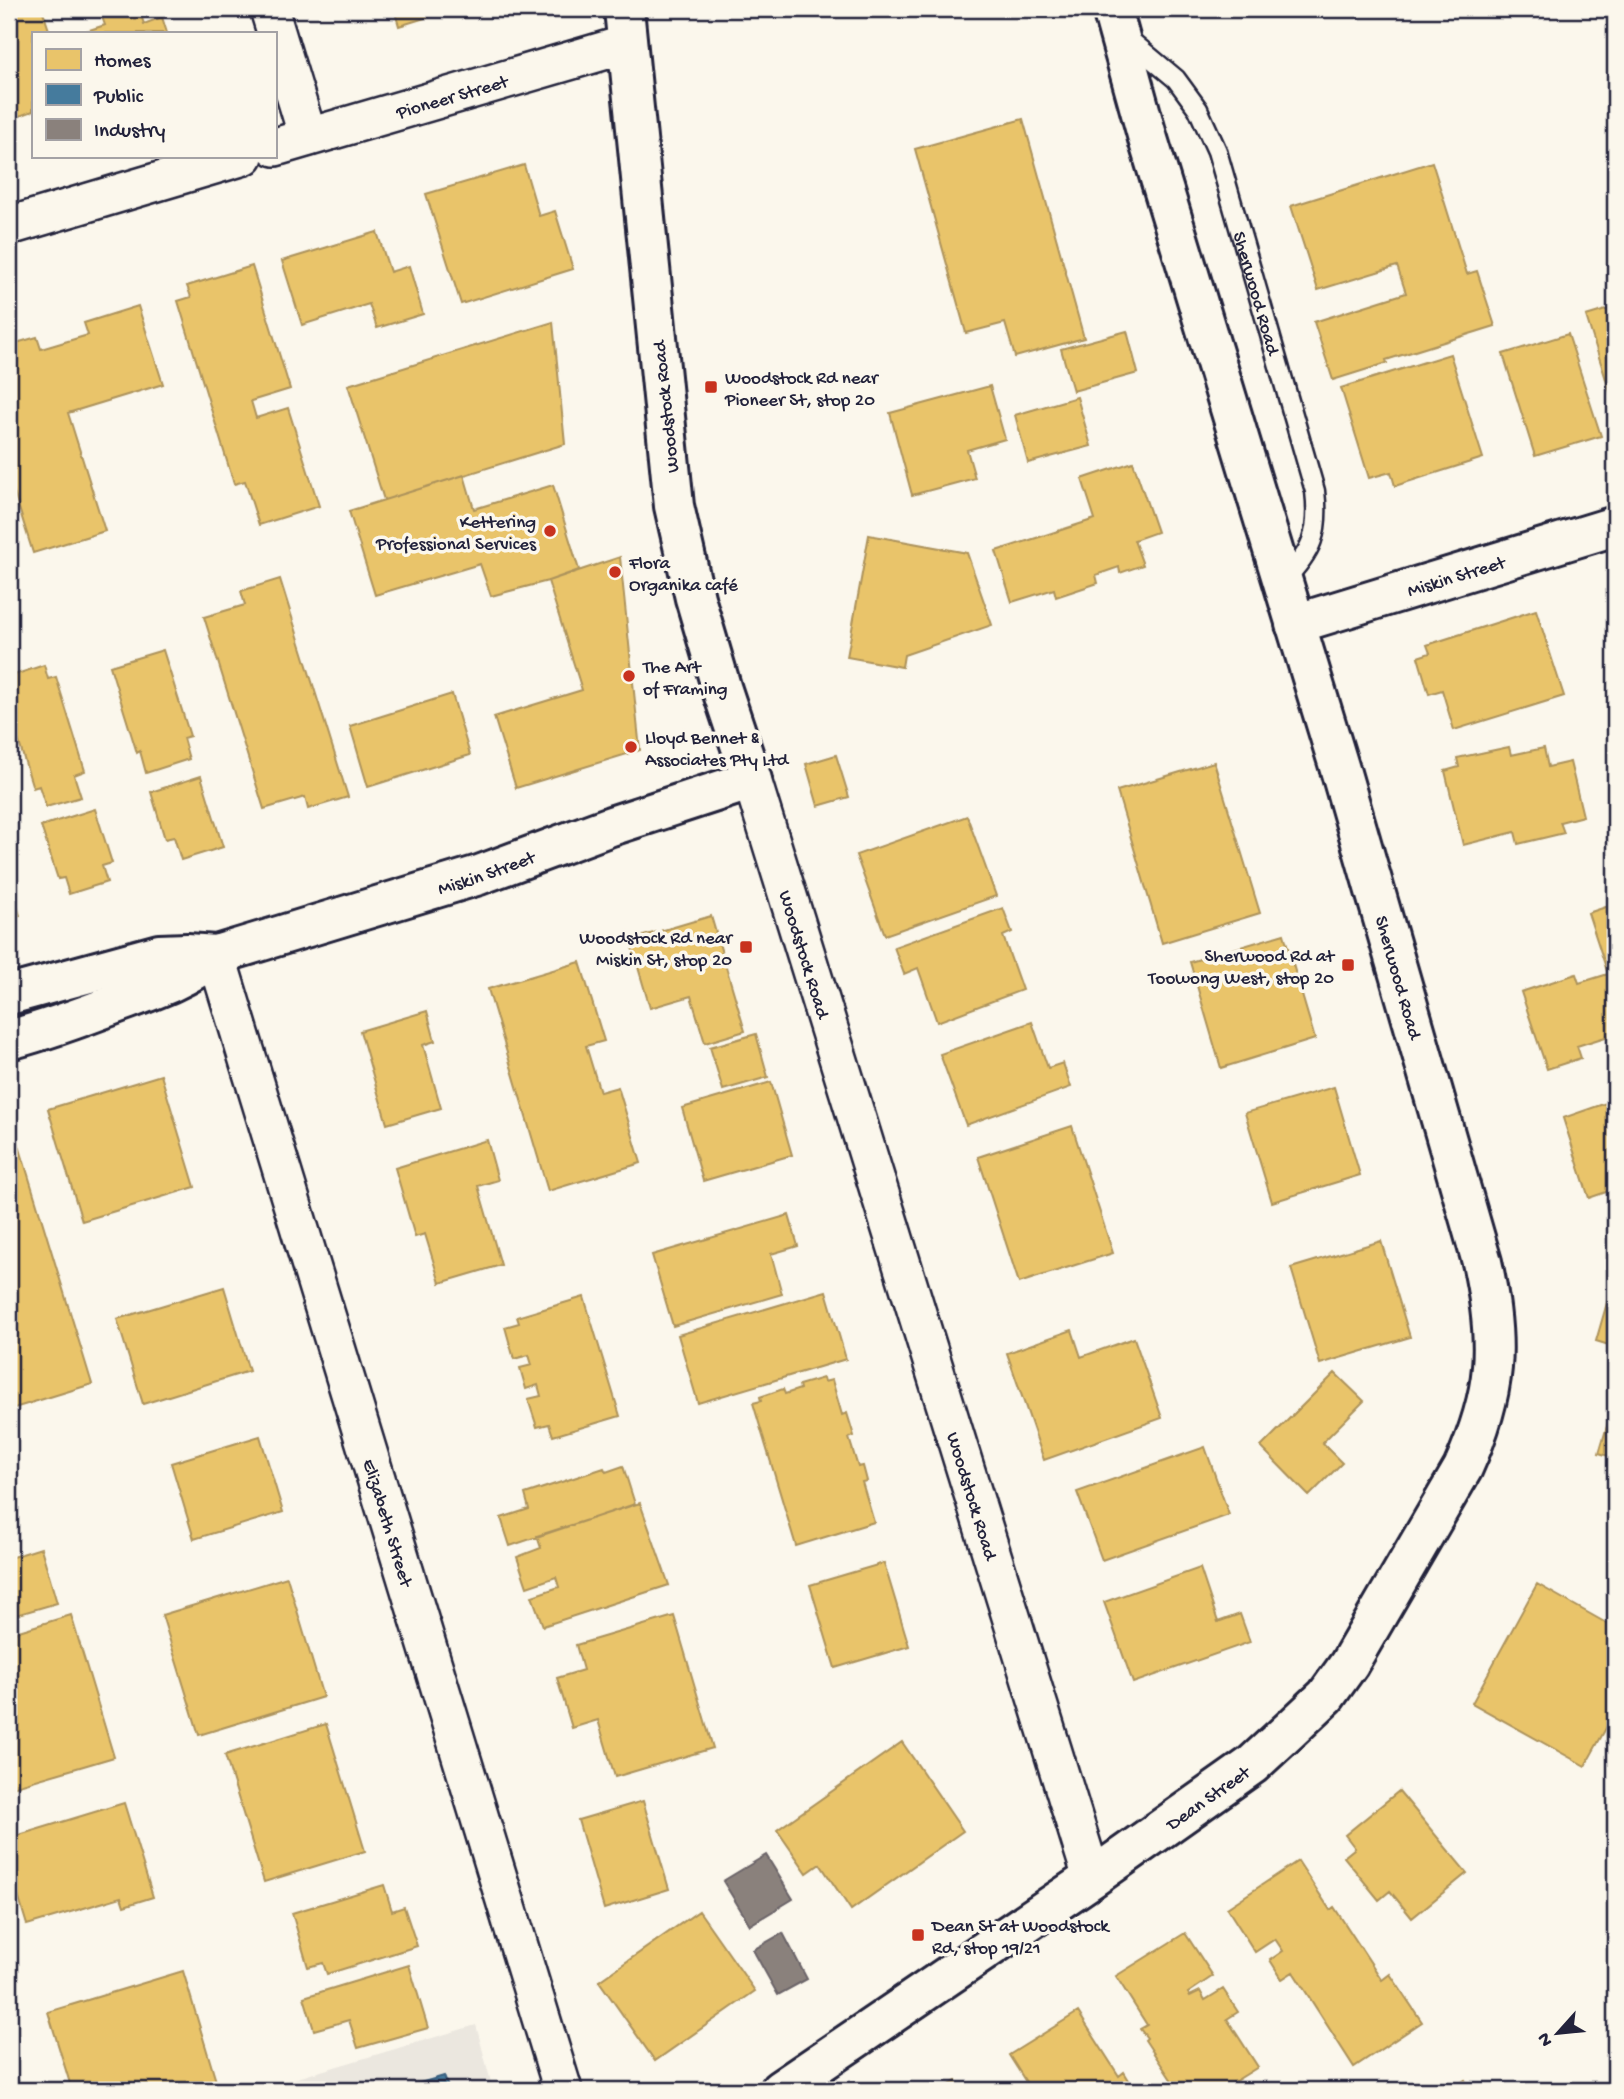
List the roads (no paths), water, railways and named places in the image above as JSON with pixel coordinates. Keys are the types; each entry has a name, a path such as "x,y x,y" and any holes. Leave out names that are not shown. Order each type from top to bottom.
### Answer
{"street":[{"path":"269,9 273,32"},
{"name":"Sherwood Road","path":"1115,20 1152,152 1283,581 1482,1262 1491,1304 1494,1341 1492,1377"},
{"name":"Pioneer Street","path":"292,142 625,26"},
{"name":"Woodstock Road","path":"625,26 674,506 682,550 722,690 1092,1878"},
{"path":"276,49 292,142"},
{"path":"9,226 237,158"},
{"name":"Miskin Street","path":"1295,624 1615,528"},
{"name":"Miskin Street","path":"9,995 159,954 216,955 479,875 611,826 752,780"},
{"name":"Miskin Street","path":"9,1040 51,1029 169,984 196,971 216,955"},
{"name":"Elizabeth Street","path":"216,955 563,2090"},
{"name":"Dean Street","path":"780,2090 1092,1878 1252,1765 1326,1696 1349,1664 1463,1468 1477,1438 1492,1377"}],"lane":[{"name":"Sherwood Road","path":"1115,20 1177,79 1198,109 1217,150 1315,491 1316,529 1311,548 1283,581"}],"place":[{"name":"Woodstock Rd near Pioneer St, stop 20","path":"711,387"},
{"name":"Kettering Professional Services","path":"550,531"},
{"name":"Flora Organika café","path":"615,572"},
{"name":"The Art of Framing","path":"629,676"},
{"name":"Lloyd Bennet & Associates Pty Ltd","path":"631,747"},
{"name":"Woodstock Rd near Miskin St, stop 20","path":"746,947"},
{"name":"Sherwood Rd at Toowong West, stop 20","path":"1348,965"},
{"name":"Dean St at Woodstock Rd, stop 19/21","path":"918,1935"}]}
